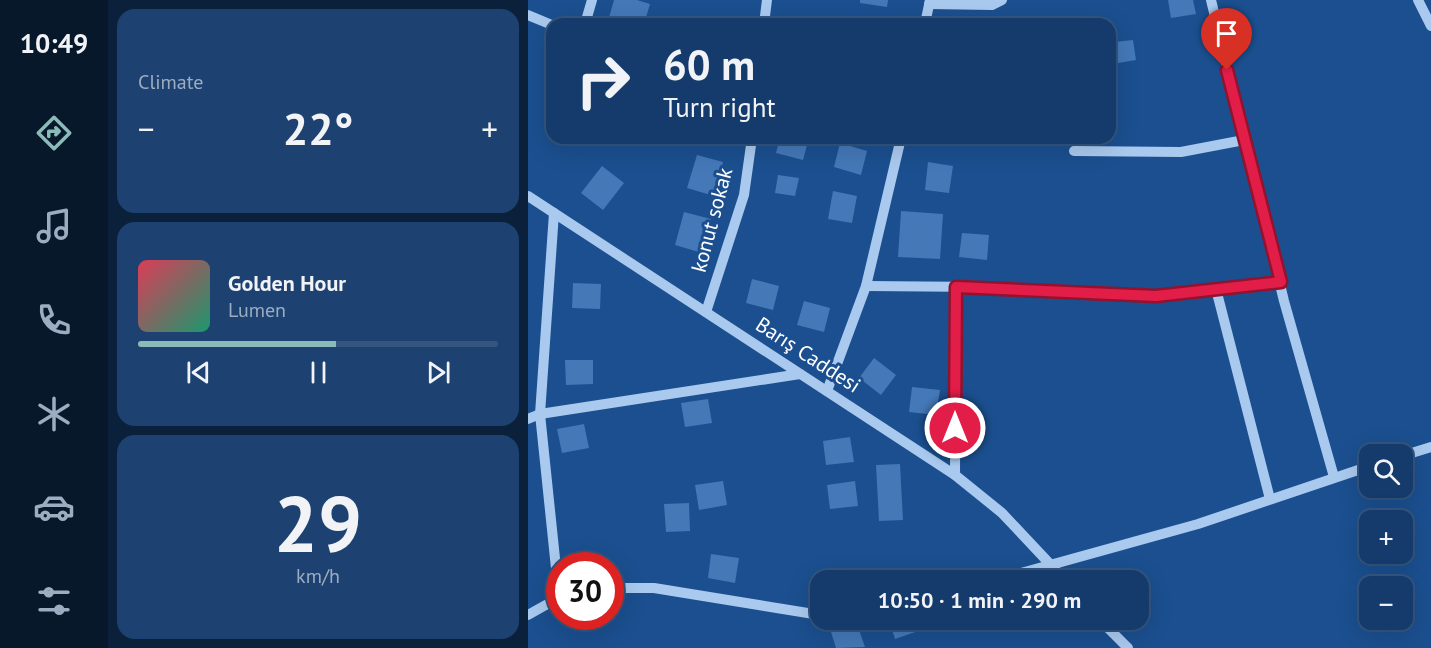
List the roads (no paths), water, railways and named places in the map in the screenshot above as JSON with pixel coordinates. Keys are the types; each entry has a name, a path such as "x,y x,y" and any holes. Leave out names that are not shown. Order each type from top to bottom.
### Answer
{"street":[{"path":"587,18 592,0"},
{"path":"765,18 767,0"},
{"path":"926,18 929,2 992,5 1002,0"},
{"path":"1210,0 1284,301 1334,477"},
{"path":"1419,0 1431,26"},
{"path":"528,15 546,22"},
{"path":"1074,151 1181,152 1244,140"},
{"name":"konut sokak","path":"706,312 744,195 751,144"},
{"path":"827,391 866,286 900,144"},
{"name":"Barış Caddesi","path":"528,196 955,475 1002,513 1056,570"},
{"path":"554,213 540,414 554,552"},
{"path":"866,286 956,287 1156,296 1281,282"},
{"path":"955,475 956,287"},
{"path":"1216,289 1270,499"},
{"path":"528,419 540,414 800,374"},
{"path":"1413,453 1431,447"},
{"path":"1036,570 1198,524 1359,469"},
{"path":"624,588 654,588 810,613"},
{"path":"528,615 546,605"},
{"path":"1110,630 1128,648"}]}
